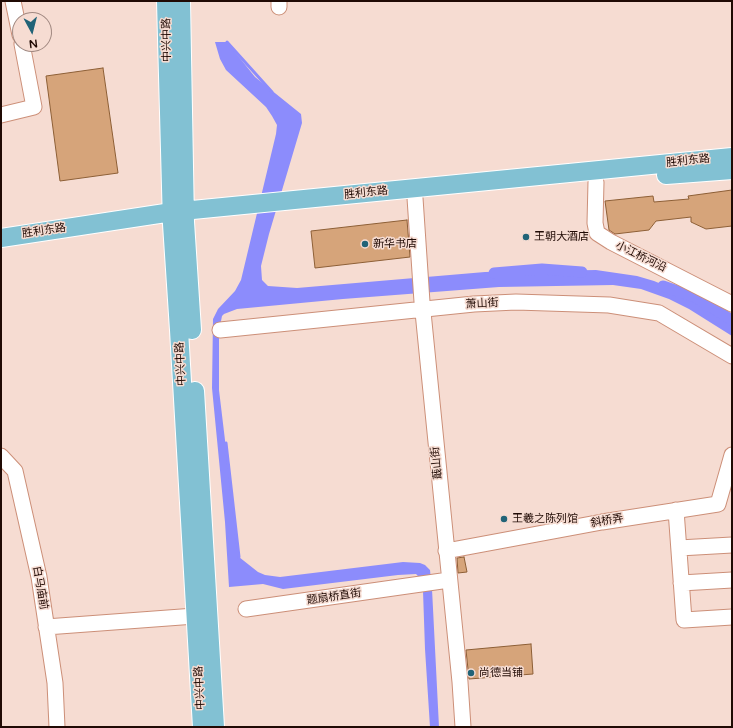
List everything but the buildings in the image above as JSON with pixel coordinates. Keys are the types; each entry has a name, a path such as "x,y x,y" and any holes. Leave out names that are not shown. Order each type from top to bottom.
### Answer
{"main road":[{"name":"中兴中路","path":"166,1 178,217 215,727"},
{"name":"中兴中路","path":"181,1 178,217 180,338 202,727"},
{"name":"胜利东路","path":"285,207 732,156"},
{"name":"胜利东路","path":"1,238 178,217 262,209 415,198 732,170"},
{"name":"胜利东路","path":"1,248 178,217"}],"street":[{"path":"13,1 15,12"},
{"path":"1,115 34,107 24,52"},
{"name":"小江桥河沿","path":"596,182 595,223 597,233 611,242 732,304"},
{"name":"蕺山街","path":"415,198 422,305 446,551 436,582 460,682 463,727"},
{"name":"萧山街","path":"220,330 422,305 516,302 609,305 659,313 732,356"},
{"name":"斜桥弄","path":"446,551 676,510 718,504 732,455"},
{"name":"白马庙前","path":"1,456 14,471 39,577 55,683 57,727"},
{"path":"676,510 684,620 732,617"},
{"path":"678,548 732,545"},
{"path":"681,583 732,580"},
{"name":"题扇桥直街","path":"246,609 436,582"},
{"path":"46,627 196,616"}],"shaded area":[{"path":"215,42 227,42 255,77 301,114 302,123 261,266 262,280 268,286 297,288 485,272 596,270 637,276 654,281 671,288 732,321 732,336 689,309 669,299 641,289 613,285 499,287 343,299 237,309 222,316 219,331 219,390 239,557 258,572 265,575 280,577 403,562 420,563 425,565 430,570 432,589 439,727 430,727 423,591 421,579 416,574 283,589 263,584 229,587 225,522 212,388 213,319 218,309 235,291 241,280 277,125 266,107 226,70 220,59"}],"waterway":[{"path":"227,42 272,92"},
{"path":"494,273 542,269 582,272"},
{"path":"663,286 695,297 732,320"},
{"path":"226,443 239,557"}],"place":[{"name":"王朝大酒店","path":"526,237"},
{"name":"新华书店","path":"365,244"},
{"name":"王羲之陈列馆","path":"504,519"},
{"name":"尚德当铺","path":"471,673"}]}
